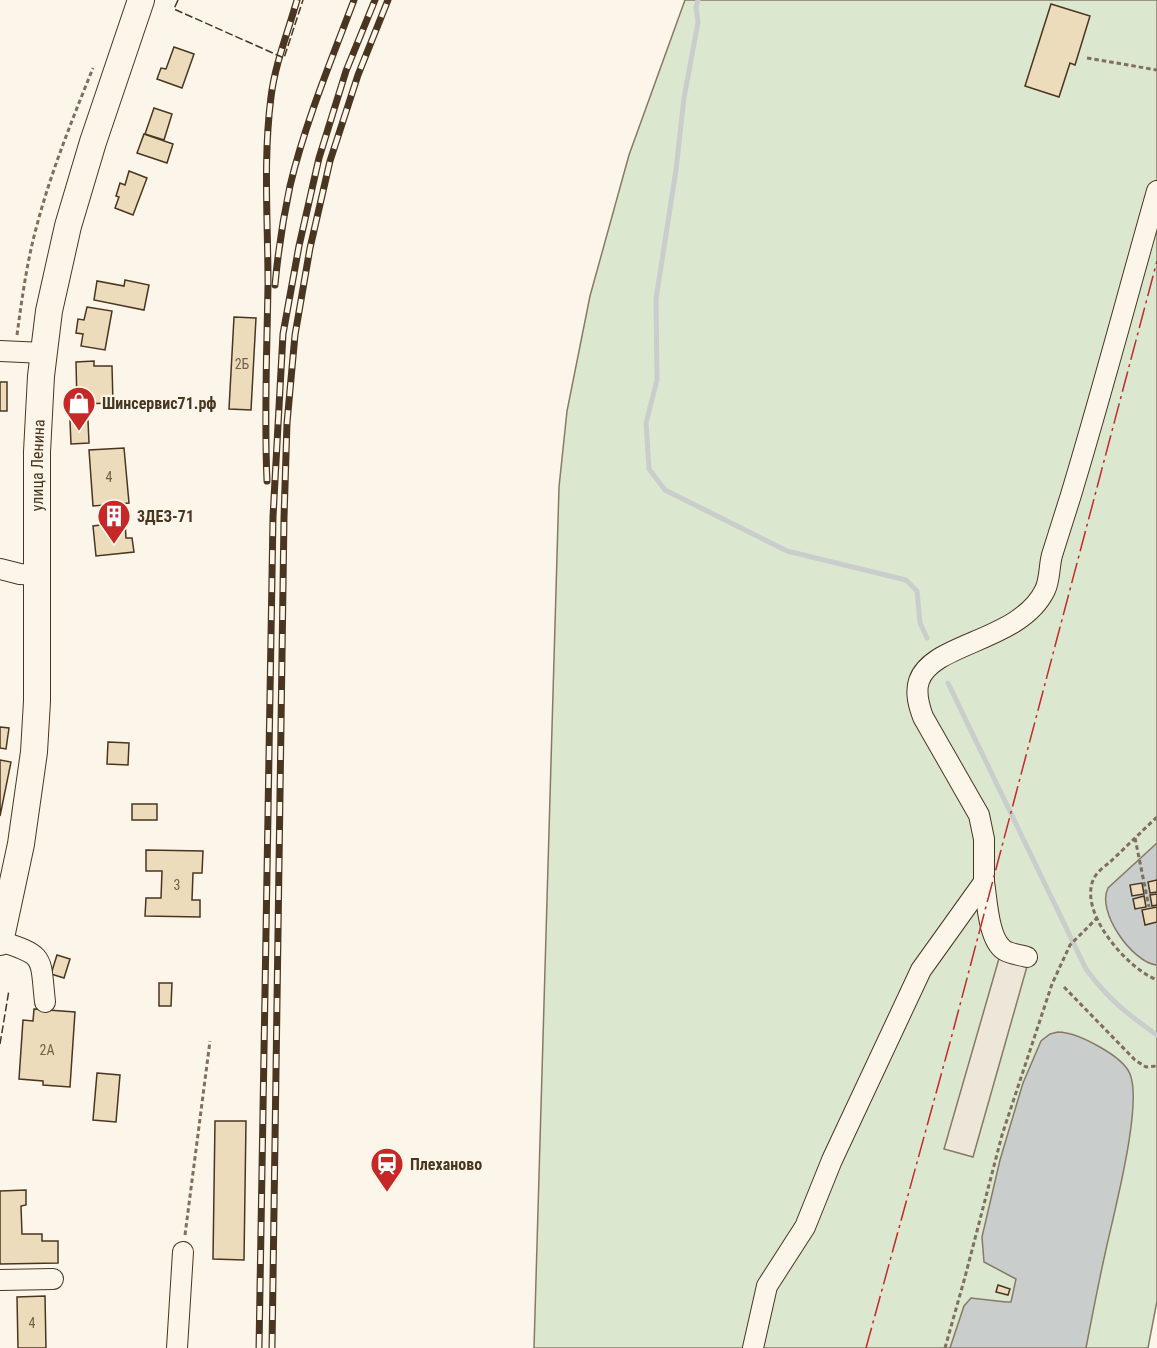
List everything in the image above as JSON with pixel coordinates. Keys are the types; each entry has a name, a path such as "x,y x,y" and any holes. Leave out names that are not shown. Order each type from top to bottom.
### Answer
{"main road":[{"name":"улица Ленина","path":"0,941 6,882 23,832 34,752 37,701 37,452 49,311 68,226 93,142 141,0"}],"street":[{"path":"1027,957 1004,950 997,941 989,917 984,882 984,839 979,815 923,717 918,701 918,684 931,664 946,654 999,632 1027,614 1046,589 1052,556 1086,445 1157,191"},
{"path":"0,351 44,353"},
{"path":"0,569 20,574 38,575"},
{"path":"753,1348 767,1286 805,1227 832,1160 921,970 984,882"},
{"path":"0,941 29,950 37,957 41,963 45,1002"},
{"path":"177,1348 183,1252"},
{"path":"0,1280 53,1279"}],"path":[{"path":"1087,58 1157,70"},
{"path":"1157,817 1095,876 1092,901 1097,918 1112,943 1151,978 1157,980"},
{"path":"1135,838 1149,906"},
{"path":"945,1348 1002,1135 1052,984 1070,945 1097,918"},
{"path":"1064,987 1140,1064 1150,1067 1157,1066"},
{"path":"183,1252 210,1041"}],"green space":[{"path":"685,0 1157,0 1157,1301 1148,1348 534,1348 559,487 567,411 590,296 629,155"}],"shaded area":[{"path":"1157,843 1156,965 1137,955 1118,934 1107,909 1106,898 1108,888"},
{"path":"1000,955 1028,963 973,1157 944,1149"},
{"path":"1058,1032 1076,1036 1109,1053 1126,1067 1133,1089 1130,1135 1086,1348 950,1348 964,1306 971,1298 1011,1302 1016,1279 984,1262 982,1237 1000,1160 1023,1083 1041,1041 1050,1034"}],"building":[{"path":"1051,4 1090,16 1075,65 1070,63 1059,97 1025,86"},
{"path":"174,47 194,54 182,88 157,79 161,68 166,69"},
{"path":"154,108 172,114 164,140 145,134"},
{"path":"144,134 173,144 167,163 137,153"},
{"path":"129,171 147,178 133,215 115,208 120,183 125,185"},
{"path":"125,280 149,285 144,310 94,300 97,281 124,286"},
{"path":"87,307 112,311 105,350 81,346 83,334 76,333 78,319 84,320"},
{"path":"234,317 256,318 251,410 229,409"},
{"path":"94,361 94,366 112,366 113,403 77,404 76,362"},
{"path":"0,382 7,382 7,411 0,411"},
{"name":"Шинсервис71.рф","path":"70,421 88,421 89,443 71,444"},
{"path":"124,448 129,503 93,506 89,450"},
{"name":"3ДЕЗ-71","path":"125,522 126,538 132,538 134,552 96,556 93,526"},
{"path":"0,727 9,728 6,749 0,748"},
{"path":"108,742 129,743 128,765 107,764"},
{"path":"0,760 11,762 0,816"},
{"path":"132,804 157,804 157,820 132,820"},
{"path":"146,850 203,851 202,873 193,873 192,900 200,900 200,917 145,916 146,898 161,898 162,871 146,871"},
{"path":"1157,880 1157,892 1150,893 1148,882"},
{"path":"1142,883 1144,894 1132,896 1130,885"},
{"path":"1157,894 1157,905 1152,906 1150,895"},
{"path":"1144,896 1146,907 1135,909 1133,899"},
{"path":"1157,907 1157,922 1145,925 1142,910"},
{"path":"57,955 70,959 64,978 51,974"},
{"path":"159,983 172,983 171,1006 159,1006"},
{"path":"34,1009 75,1012 70,1087 43,1085 43,1081 19,1079 23,1020 33,1021"},
{"path":"97,1073 120,1075 116,1122 93,1120"},
{"path":"215,1121 246,1121 244,1260 213,1259"},
{"path":"26,1190 26,1205 21,1206 22,1234 42,1234 42,1241 58,1241 58,1263 0,1264 0,1191"},
{"path":"998,1285 1010,1289 1008,1295 996,1292"},
{"path":"45,1296 46,1348 18,1348 17,1297"}],"waterway":[{"path":"698,0 696,7 698,22 684,98 676,170 656,299 657,380 646,423 649,469 665,490 787,551 906,580 917,591 920,623 927,638"},
{"path":"948,683 1086,969 1118,1005 1157,1035"}],"railway":[{"path":"267,481 269,120 275,72 297,0"},
{"path":"275,285 283,223 296,162 319,92 354,0"},
{"path":"259,1348 273,517 283,334 299,246 319,158 346,71 375,0"},
{"path":"272,1348 287,423 295,335 310,248 330,161 358,75 388,0"}],"fence":[{"path":"178,0 174,9 284,58 303,0"},
{"path":"0,1044 9,990"}],"power":[{"path":"866,1348 952,1035 1157,261"}],"place":[{"name":"Шинсервис71.рф","path":"79,432"},
{"name":"3ДЕЗ-71","path":"114,545"},
{"name":"Плеханово","path":"387,1193"}]}
